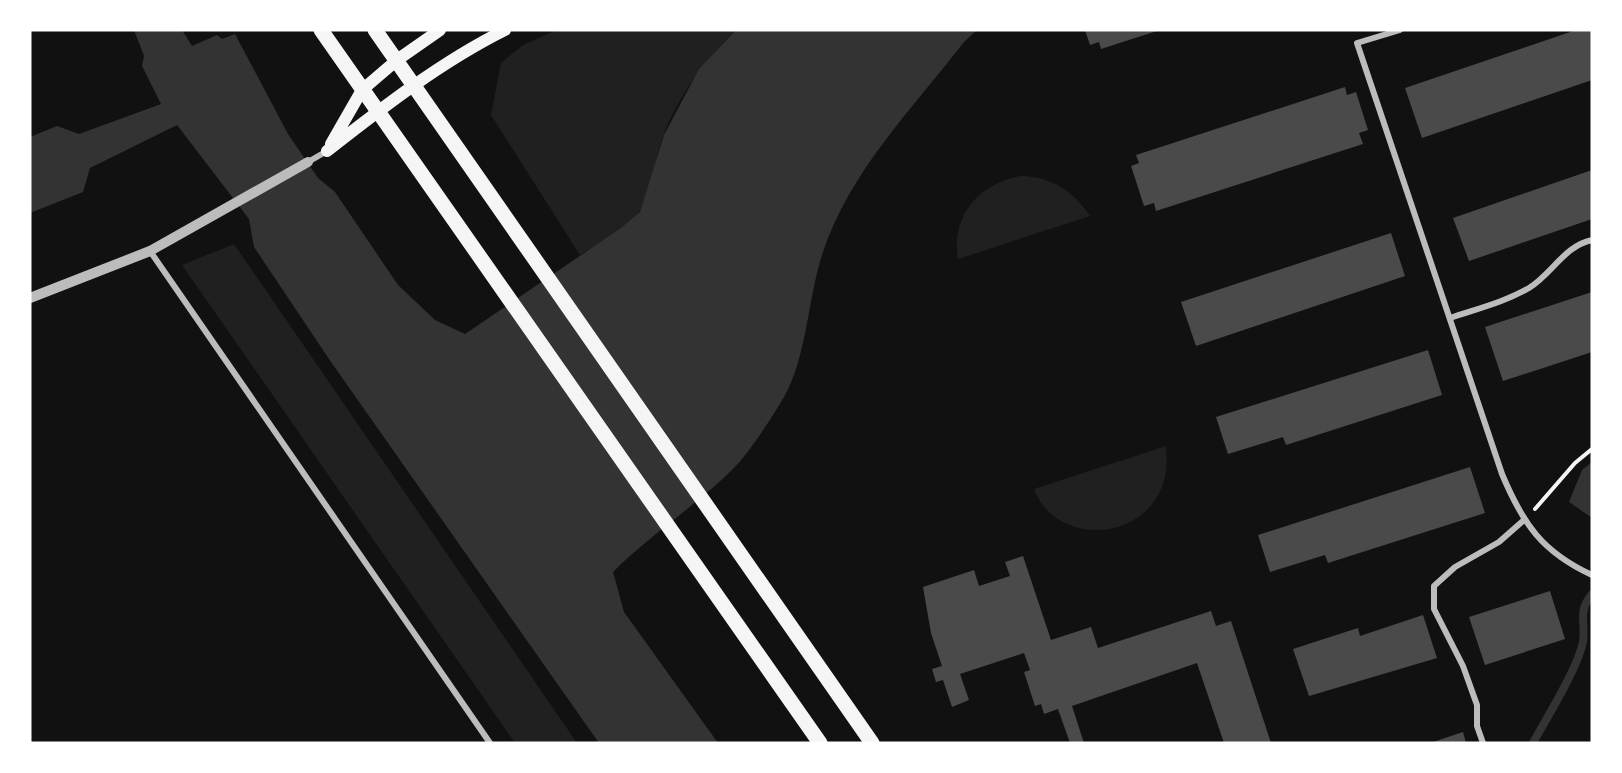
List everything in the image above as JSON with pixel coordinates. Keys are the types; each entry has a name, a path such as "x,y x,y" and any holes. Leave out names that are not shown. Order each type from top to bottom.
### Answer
{"main road":[{"path":"321,30 820,743"},
{"path":"375,30 873,743"},
{"path":"327,151 362,90 397,60 440,30"},
{"path":"327,151 378,111 477,44 505,30"}],"street":[{"path":"1400,30 1357,43 1502,474 1517,510 1537,538 1561,559 1591,575"},
{"path":"30,298 150,251 327,151"},
{"path":"1450,318 1512,296 1530,287 1572,248 1592,240"},
{"path":"150,251 489,743"},
{"path":"1483,743 1477,726 1477,705 1463,666 1434,609 1434,586 1455,567 1499,542 1524,520"}],"path":[{"path":"1524,520 1575,463 1592,449"}],"shaded area":[{"path":"134,30 182,30 192,46 217,35 222,39 235,34 288,134 318,178 335,192 398,285 435,320 465,334 621,228 640,212 664,135 699,69 736,30 977,30 964,42 884,141 849,194 823,252 798,364 792,381 760,434 740,461 720,482 613,572 624,612 718,743 599,743 331,362 254,247 249,219 177,125 90,168 83,192 30,213 30,137 57,126 79,134 161,104 142,66 144,56"},
{"path":"557,30 736,30 703,66 669,121 648,193 640,211 621,229 580,255 491,115 501,63 523,45"},
{"path":"1021,176 1052,182 1069,192 1090,216 958,259 959,229 971,204 992,186"},
{"path":"234,244 577,743 515,743 182,265"},
{"path":"1166,446 1166,467 1162,487 1151,505 1136,519 1117,527 1098,530 1078,528 1060,520 1045,507 1034,489"},
{"path":"1592,462 1592,518 1569,502 1582,470"}],"building":[{"path":"1085,30 1160,30 1101,49 1099,42 1090,45"},
{"path":"1576,30 1592,30 1592,80 1422,138 1405,88"},
{"path":"1345,87 1347,95 1356,92 1368,130 1359,133 1363,144 1156,211 1154,203 1144,206 1131,166 1139,163 1136,155"},
{"path":"1592,170 1592,219 1469,261 1453,218"},
{"path":"1391,233 1405,276 1196,346 1181,302"},
{"path":"1592,292 1592,352 1503,381 1485,327"},
{"path":"1428,350 1442,395 1286,445 1283,437 1228,454 1216,417"},
{"path":"1470,467 1485,513 1328,563 1325,555 1270,572 1258,535"},
{"path":"1023,556 1051,640 1091,627 1098,648 1211,611 1216,626 1231,621 1271,743 1224,743 1197,663 1072,706 1084,743 1070,743 1058,709 1044,714 1041,704 1035,706 1024,672 1030,670 1024,653 960,674 969,700 952,707 943,680 936,682 932,669 942,666 931,633 923,587 974,570 979,586 1010,576 1005,562"},
{"path":"1550,591 1565,639 1485,665 1469,617"},
{"path":"1423,615 1437,658 1309,696 1293,649 1358,628 1360,636"},
{"path":"1463,732 1466,743 1430,743"}],"waterway":[{"path":"1533,743 1580,653 1584,635 1583,612 1592,594"}]}
